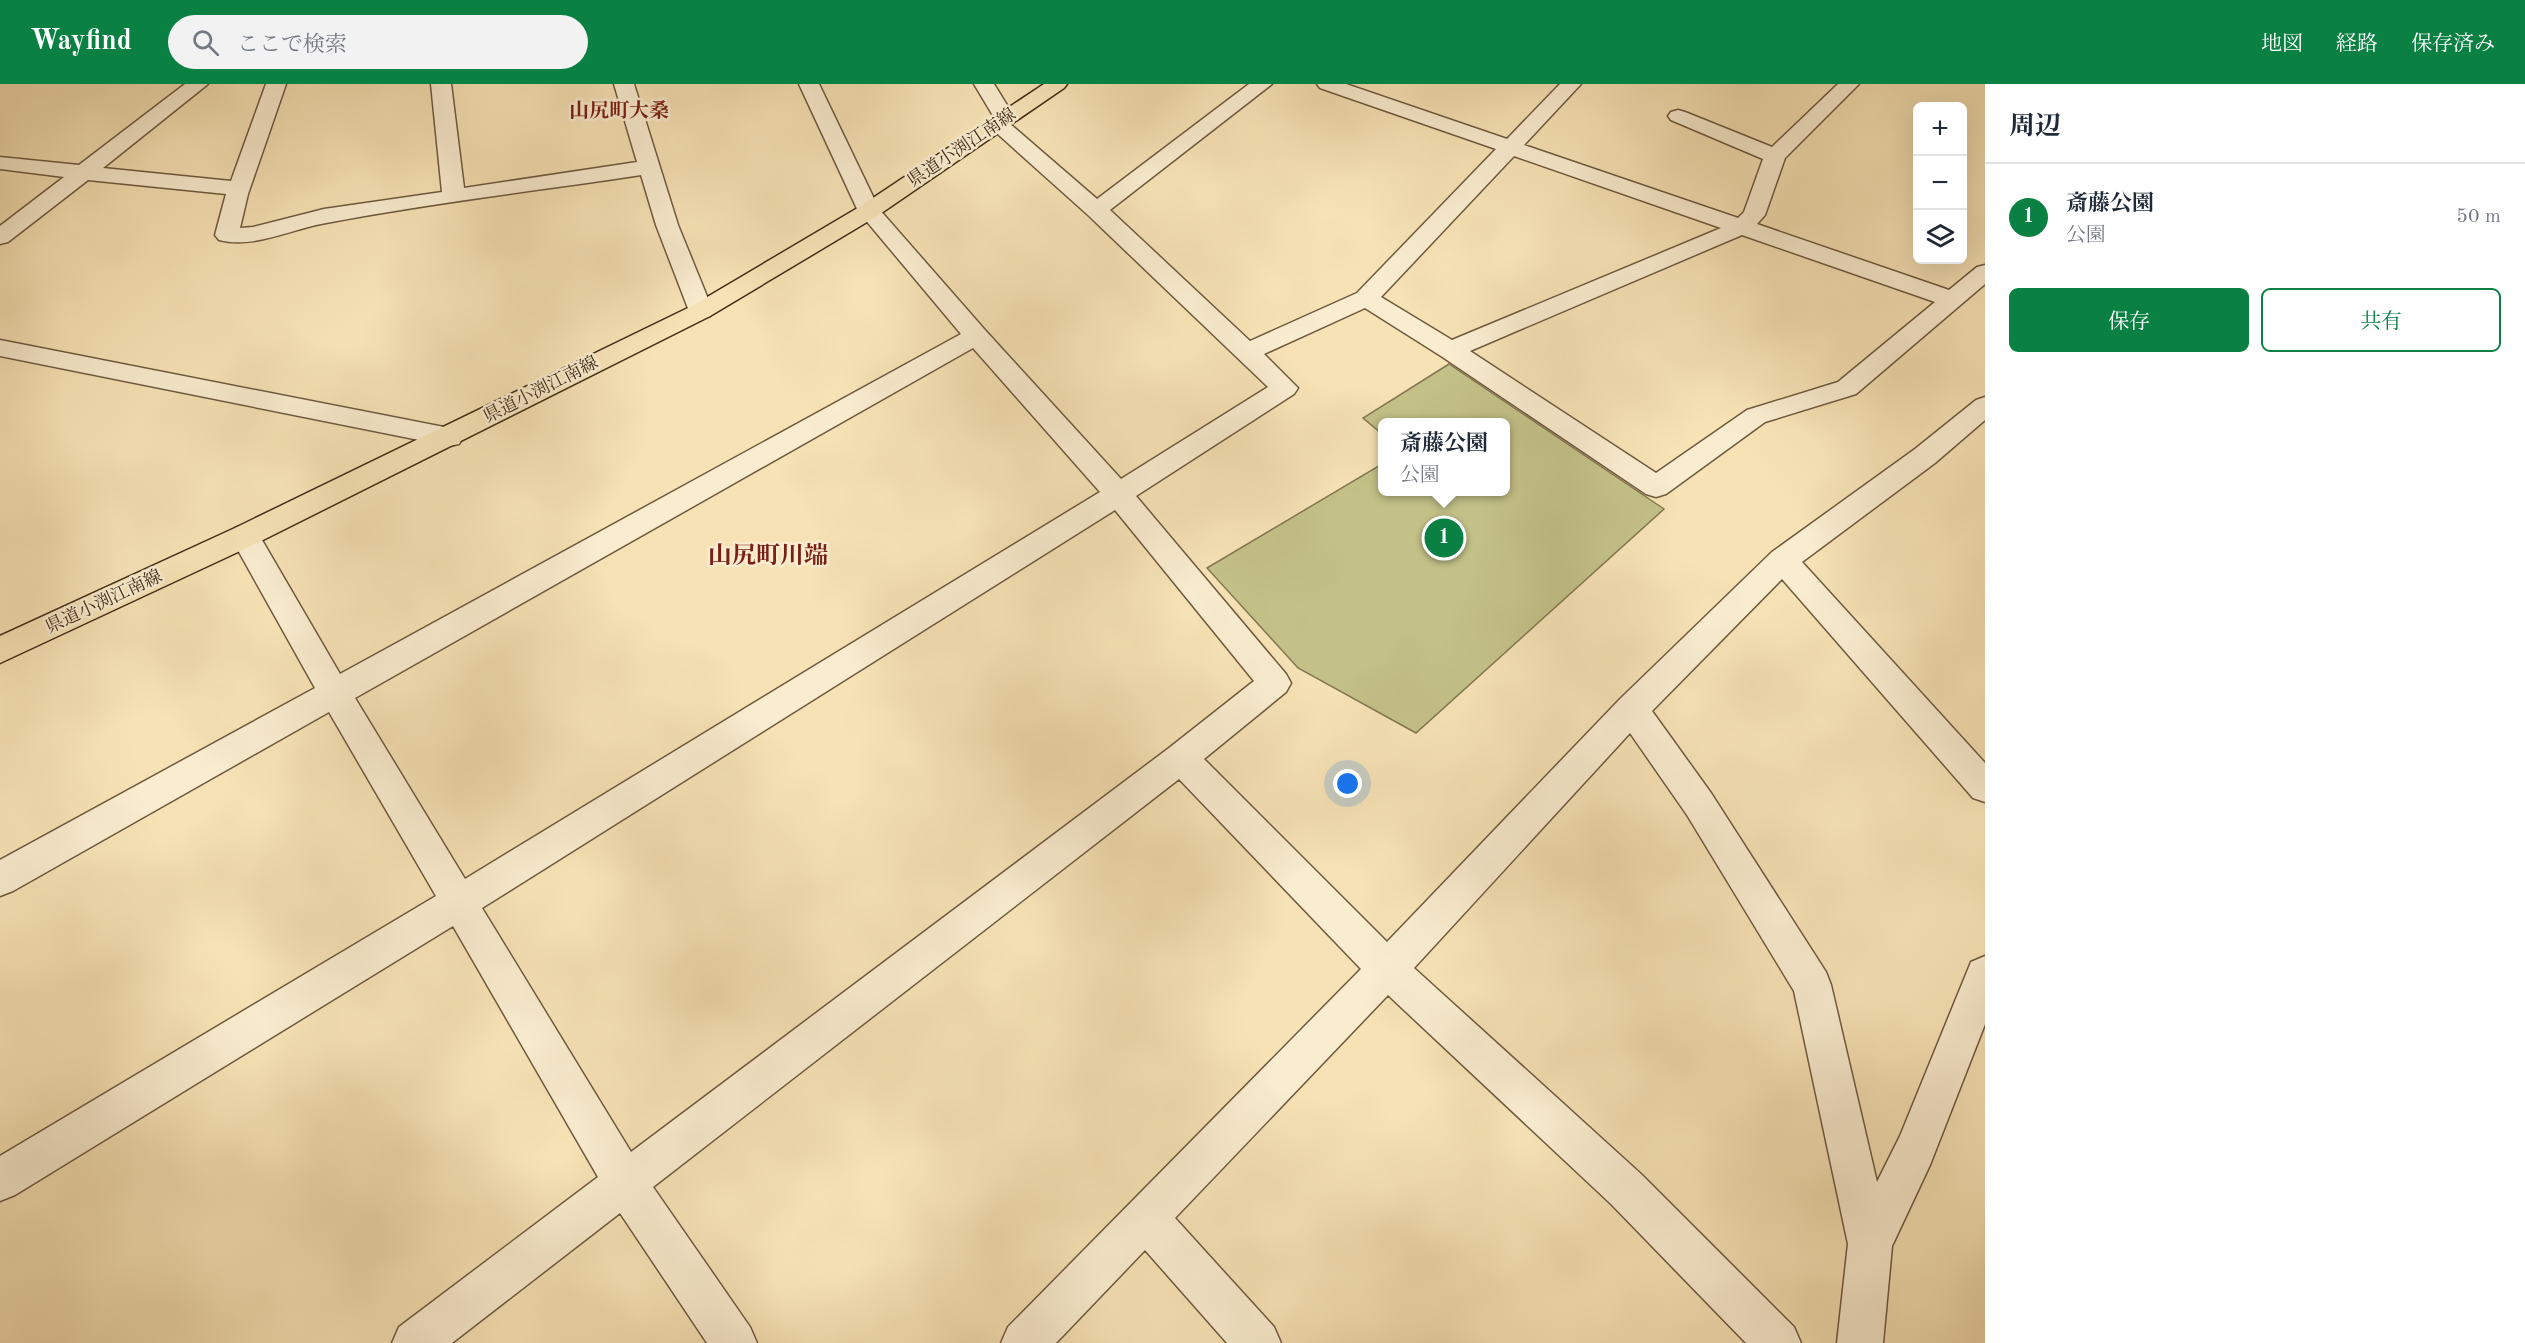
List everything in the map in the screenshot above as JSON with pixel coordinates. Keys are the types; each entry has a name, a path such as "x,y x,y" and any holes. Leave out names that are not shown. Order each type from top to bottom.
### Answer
{"main road":[{"name":"県道小渕江南線","path":"0,650 245,536 701,311 869,211 1057,84"}],"street":[{"path":"0,237 198,84"},
{"path":"276,84 240,188 227,235 253,234 324,216 650,167"},
{"path":"441,84 454,196"},
{"path":"624,84 667,225 701,311"},
{"path":"415,1343 1181,758 1275,683 1119,495 976,336 869,211 809,84"},
{"path":"0,1180 459,903 1119,495 1285,388 1002,121 984,84"},
{"path":"1096,210 1262,84"},
{"path":"1327,84 1513,146 1954,300"},
{"path":"1247,352 1366,298 1571,84"},
{"path":"1450,350 1715,240 1742,226 1754,215 1775,156 1849,84"},
{"path":"1678,116 1775,156"},
{"path":"0,164 240,188"},
{"path":"1366,298 1450,350 1656,487 1756,416 1846,388 1985,272"},
{"path":"0,879 976,336"},
{"path":"0,348 449,437"},
{"path":"1024,1343 1387,969 1632,709 1783,561 1925,456 1985,406"},
{"path":"245,536 625,1183 734,1343"},
{"path":"1783,561 1985,787"},
{"path":"1632,709 1699,804 1812,985 1870,1244 1860,1343"},
{"path":"1181,758 1387,969 1626,1189 1778,1343"},
{"path":"1870,1244 1915,1150 1985,975"},
{"path":"1145,1218 1258,1343"}],"shaded area":[{"path":"1449,364 1664,509 1416,733 1298,668 1207,568 1378,466 1378,496 1510,496 1510,418 1378,418 1378,431 1363,418"}],"place":[{"name":"斎藤公園","path":"1444,538"}],"district":[{"name":"山尻町大桑","path":"619,112"},
{"name":"山尻町川端","path":"768,557"}]}
